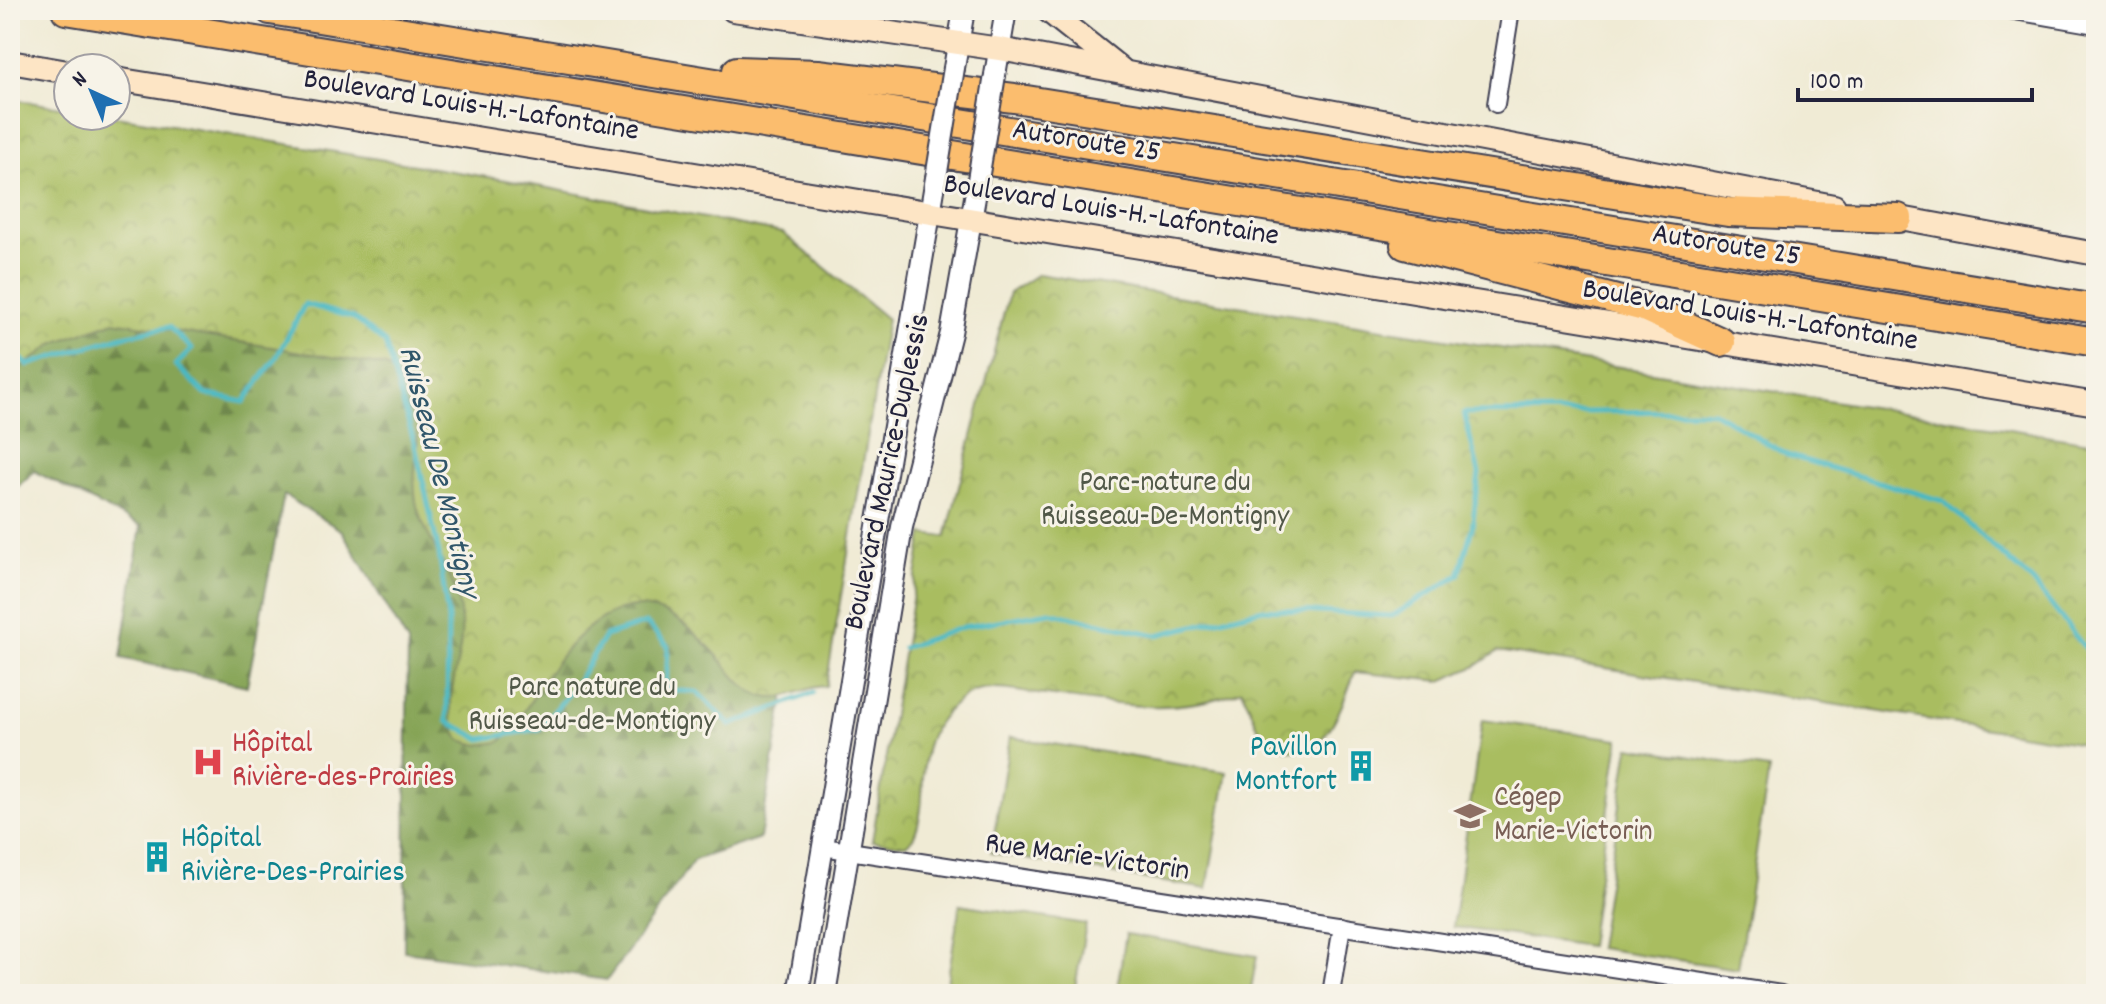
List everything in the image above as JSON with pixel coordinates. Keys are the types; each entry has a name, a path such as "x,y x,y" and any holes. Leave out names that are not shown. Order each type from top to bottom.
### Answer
{"highway":[{"name":"Autoroute 25","path":"66,10 2096,342"},
{"name":"Autoroute 25","path":"270,10 2096,309"},
{"path":"621,67 818,74 882,81 1131,116 1728,212 1898,218"},
{"path":"1270,207 1507,274 1644,307 1721,342"}],"main road":[{"path":"733,10 1000,49 2096,254"},
{"path":"1047,10 1126,73"},
{"path":"10,62 52,69"},
{"name":"Boulevard Louis-H.-Lafontaine","path":"132,82 2096,404"}],"street":[{"name":"Boulevard Maurice-Duplessis","path":"798,994 964,10"},
{"name":"Boulevard Maurice-Duplessis","path":"825,994 902,527 951,333 1006,10"},
{"path":"1496,104 1511,10"},
{"path":"2009,10 2096,25"},
{"name":"Rue Marie-Victorin","path":"823,847 1781,994"},
{"path":"1331,994 1342,926"}],"green space":[{"path":"10,99 52,106 52,132 132,132 132,119 506,180 783,233 887,319 826,686 778,698 761,696 743,685 687,627 653,609 635,607 617,611 598,621 577,638 556,663 511,730 500,742 479,745 460,740 451,711 461,637 459,604 450,577 419,513 415,493 418,419 414,401 385,366 114,321 55,343 23,366 10,370"},
{"name":"Parc nature du Ruisseau-de-Montigny","path":"10,183 808,557 760,838 694,860 607,980 404,951 408,643 342,531 284,495 247,686 121,658 141,526 34,471 10,494"},
{"name":"Parc-nature du Ruisseau-De-Montigny","path":"1038,274 2096,443 2096,746 1498,651 1476,666 1441,681 1355,672 1342,706 1324,736 1312,746 1298,751 1282,748 1262,736 1242,690 1191,704 1141,706 992,689 971,693 958,701 933,731 925,757 918,826 913,838 906,845 872,841 923,534 946,537 1009,293"},
{"path":"1482,720 1619,739 1589,946 1453,927"},
{"path":"1010,737 1227,772 1207,889 991,853"},
{"path":"1629,747 1769,769 1738,969 1598,948"},
{"path":"960,904 1086,924 1074,994 1015,994 947,983"},
{"path":"1126,934 1257,956 1250,994 1116,994"}],"waterway":[{"name":"Ruisseau De Montigny","path":"10,348 28,365 123,336 169,327 192,349 176,365 205,394 244,402 276,358 305,304 354,318 385,343 415,445 439,553 448,619 447,721 481,739 539,729 572,690 605,636 646,623 668,646 666,690 697,692 731,725 813,693"},
{"name":"Ruisseau De Montigny","path":"903,648 963,627 1049,612 1157,635 1263,609 1392,616 1459,575 1472,528 1479,473 1464,413 1694,411 1714,412 1787,455 1943,501 2033,582 2096,662"}],"place":[{"name":"Hôpital Rivière-des-Prairies","path":"208,762"},
{"name":"Pavillon Montfort","path":"1361,766"},
{"name":"Cégep Marie-Victorin","path":"1470,816"},
{"name":"Hôpital Rivière-Des-Prairies","path":"157,857"}]}
